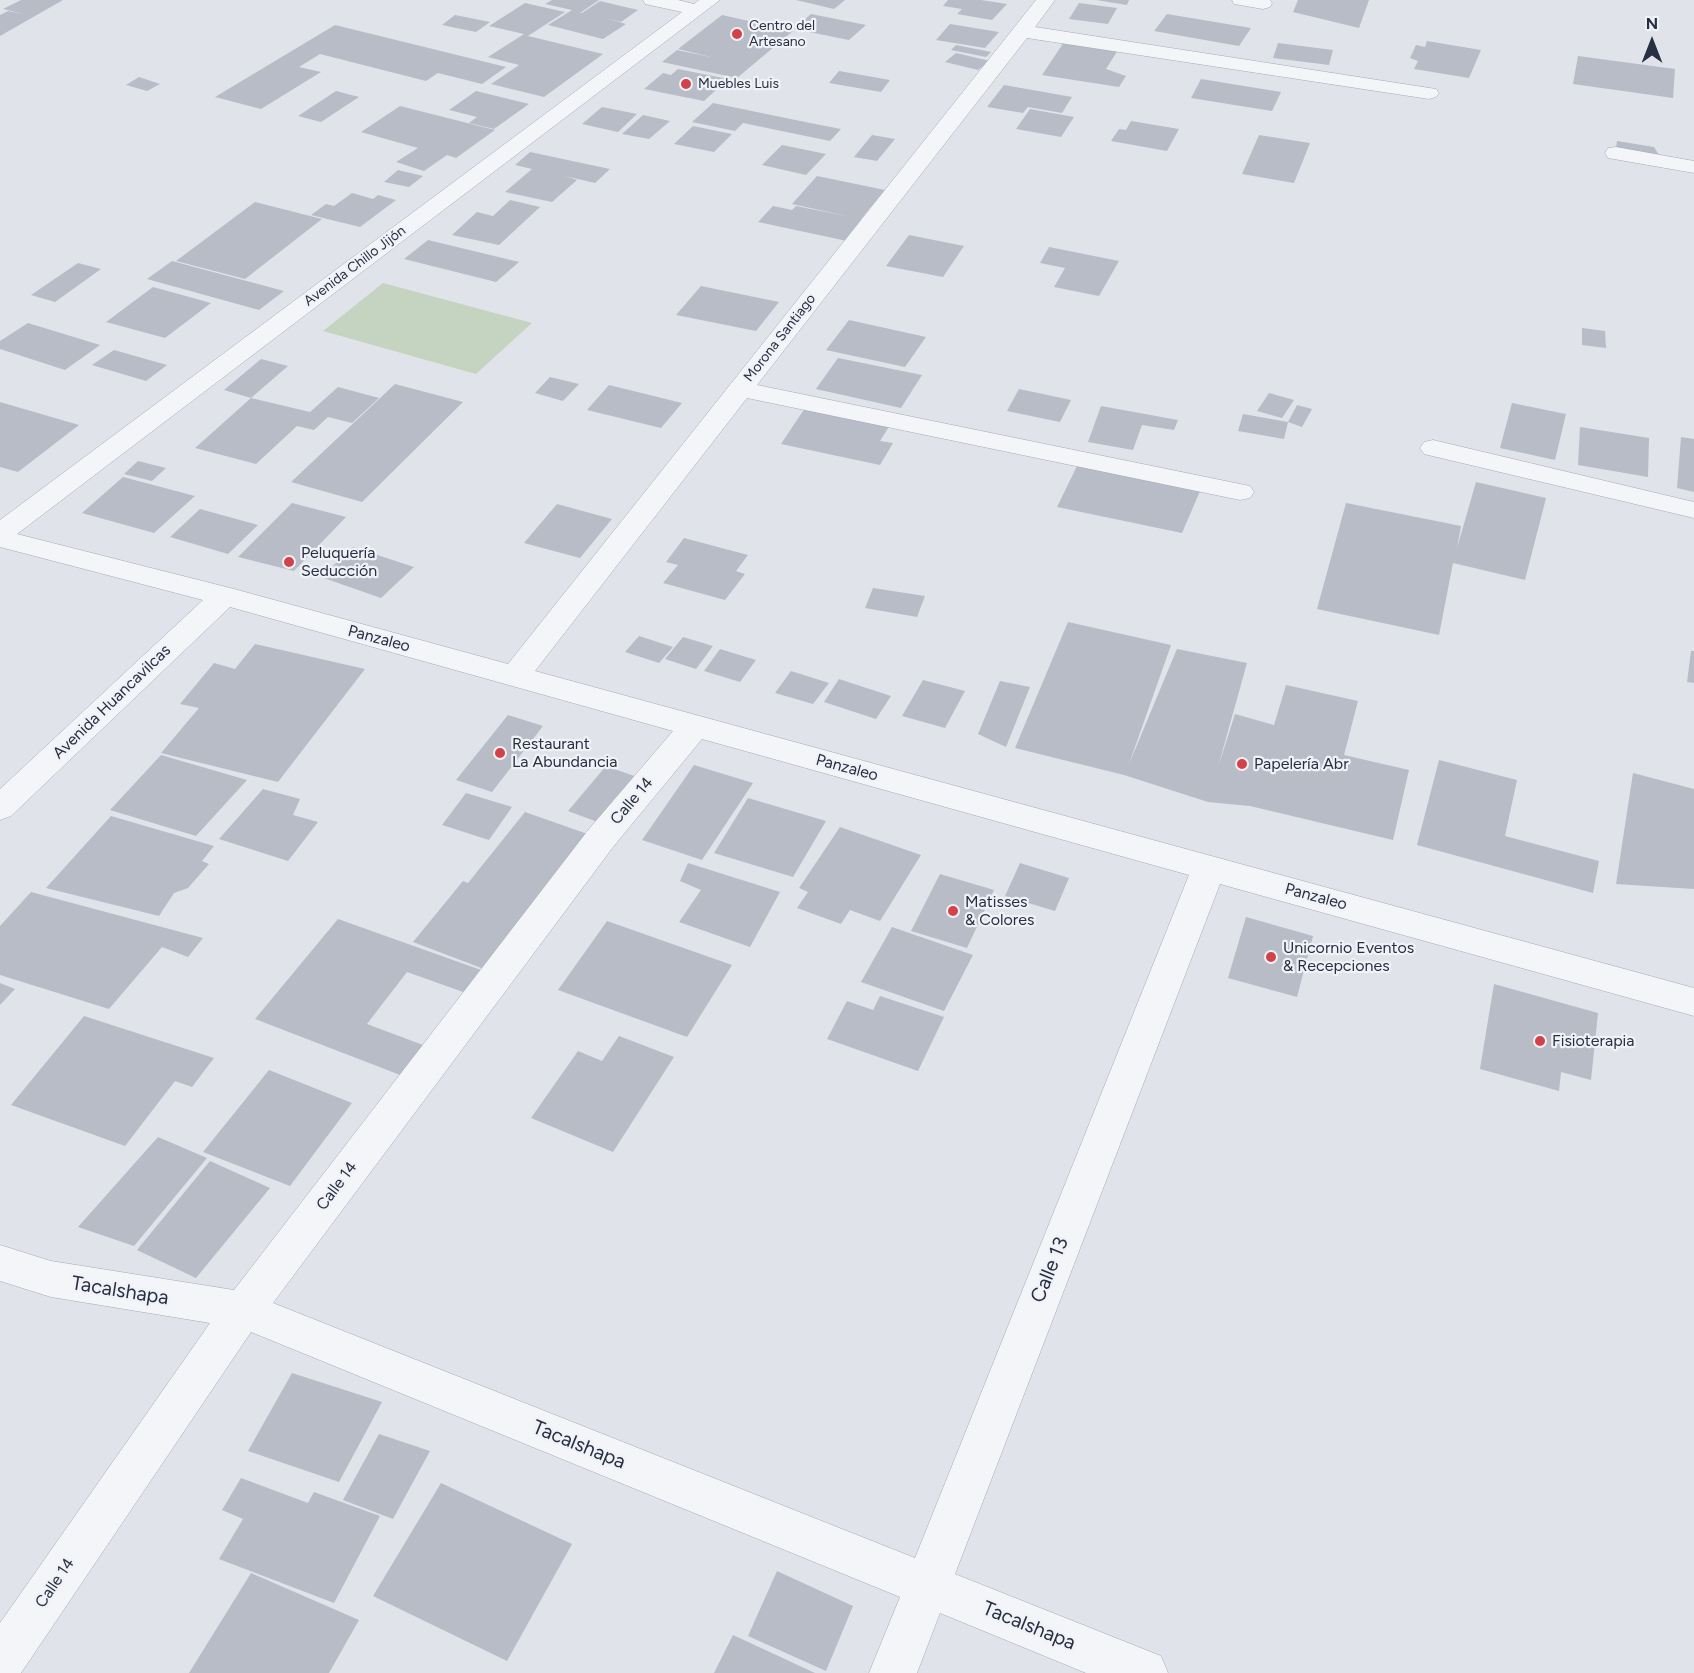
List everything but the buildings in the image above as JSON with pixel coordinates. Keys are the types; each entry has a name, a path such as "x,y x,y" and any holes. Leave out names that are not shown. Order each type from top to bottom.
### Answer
{"street":[{"path":"652,0 704,5"},
{"name":"Morona Santiago","path":"515,676 1046,0"},
{"path":"1241,0 1263,3"},
{"name":"Avenida Chillo Jijón","path":"0,533 704,5"},
{"path":"1022,31 1429,93"},
{"path":"1616,153 1694,167"},
{"path":"741,389 1240,492"},
{"path":"1433,448 1694,510"},
{"name":"Panzaleo","path":"0,538 224,596 1694,1002"},
{"name":"Avenida Huancavilcas","path":"0,808 224,596"},
{"name":"Calle 14","path":"0,1663 243,1310 601,838 695,726"},
{"name":"Calle 13","path":"893,1673 926,1584 1209,868"},
{"name":"Tacalshapa","path":"0,1263 51,1279 243,1310 1144,1673"}],"green space":[{"path":"383,283 532,323 476,374 323,331"}],"place":[{"name":"Centro del Artesano","path":"737,34"},
{"name":"Muebles Luis","path":"686,84"},
{"name":"Peluquería Seducción","path":"289,562"},
{"name":"Restaurant La Abundancia","path":"500,753"},
{"name":"Papelería Abr","path":"1242,764"},
{"name":"Matisses & Colores","path":"953,911"},
{"name":"Unicornio Eventos & Recepciones","path":"1271,957"},
{"name":"Fisioterapia","path":"1540,1041"}]}
